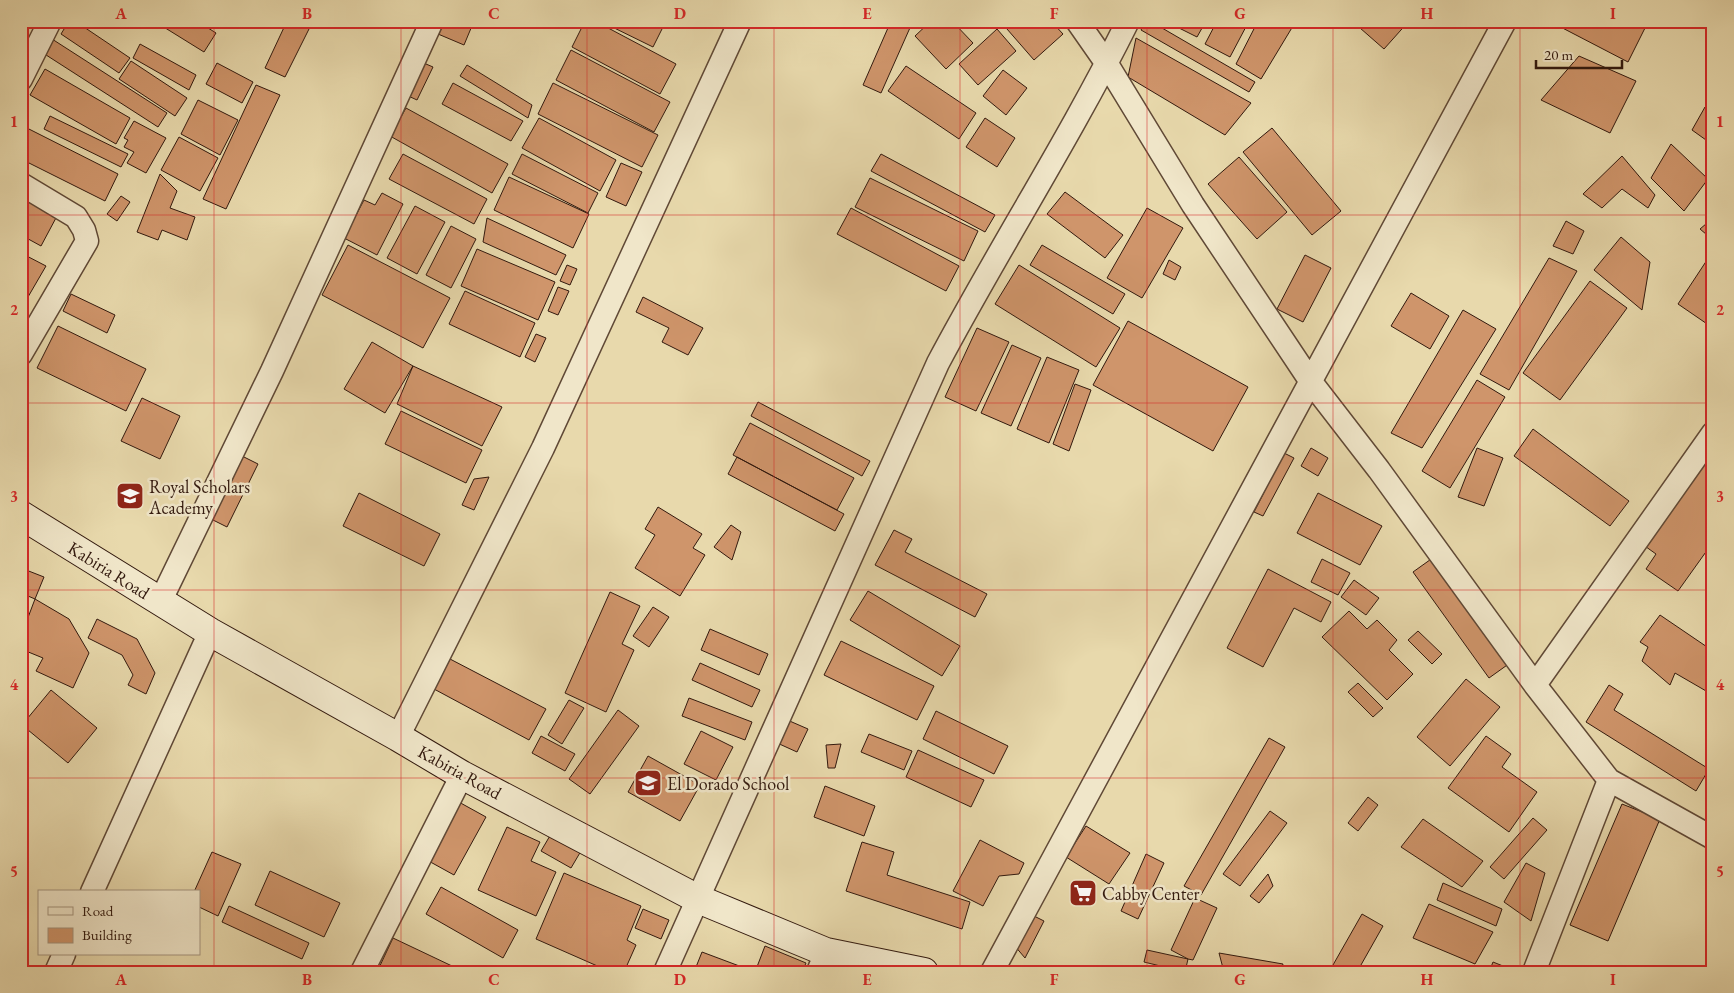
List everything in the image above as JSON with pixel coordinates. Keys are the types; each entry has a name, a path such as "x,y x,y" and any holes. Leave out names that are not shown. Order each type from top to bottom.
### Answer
{"main road":[{"name":"Kabiria Road","path":"21,515 210,632 398,737 462,776 822,962 924,972"}],"street":[{"path":"21,79 50,21"},
{"path":"160,602 272,371 432,21"},
{"path":"398,737 543,448 740,21"},
{"path":"1077,21 1107,64 1193,205 1311,382 1379,470 1535,685 1609,780 1713,838"},
{"path":"666,972 938,363 968,305 1107,64 1128,21"},
{"path":"992,972 1505,21"},
{"path":"21,184 76,216 84,230 87,241 21,354"},
{"path":"1535,685 1713,433"},
{"path":"93,890 210,632"},
{"path":"362,972 462,776"},
{"path":"1534,972 1609,780"},
{"path":"56,972 63,956"}],"building":[{"path":"69,21 75,21 130,58 119,73 61,34"},
{"path":"154,21 197,21 216,33 204,52"},
{"path":"287,21 302,21 311,25 285,77 265,68"},
{"path":"443,21 474,21 464,45 438,34"},
{"path":"585,21 595,21 676,64 660,94 572,47"},
{"path":"600,21 666,21 653,47"},
{"path":"891,21 913,21 881,93 863,85"},
{"path":"931,21 952,21 973,43 946,69 915,36"},
{"path":"1000,21 1051,21 1063,34 1034,60"},
{"path":"1146,21 1150,21 1255,82 1249,92 1141,30"},
{"path":"1175,21 1206,21 1197,37 1173,25"},
{"path":"1217,21 1249,21 1230,57 1205,44"},
{"path":"1258,21 1296,21 1261,79 1236,64"},
{"path":"1352,21 1409,21 1384,49"},
{"path":"1549,21 1632,21 1645,28 1628,62"},
{"path":"997,29 1016,51 978,85 959,64"},
{"path":"1136,38 1251,103 1225,135 1128,77"},
{"path":"52,39 167,113 158,127 43,53"},
{"path":"140,44 196,75 189,90 133,58"},
{"path":"571,50 670,102 654,132 556,80"},
{"path":"1579,56 1636,81 1610,133 1541,100"},
{"path":"131,61 187,98 175,116 119,79"},
{"path":"419,61 433,67 417,100 404,94"},
{"path":"217,63 253,82 242,103 206,84"},
{"path":"467,65 532,105 528,118 460,76"},
{"path":"906,66 976,113 959,139 888,91"},
{"path":"45,69 130,118 116,144 30,95"},
{"path":"1003,70 1027,88 1006,115 983,96"},
{"path":"453,83 523,121 511,141 442,104"},
{"path":"553,83 658,135 642,167 538,114"},
{"path":"256,85 280,95 226,209 203,199"},
{"path":"198,100 238,120 220,155 181,134"},
{"path":"1705,107 1713,112 1713,145 1692,130"},
{"path":"406,108 508,164 492,193 390,136"},
{"path":"50,116 128,154 121,167 44,129"},
{"path":"539,118 616,160 600,191 522,148"},
{"path":"985,118 1015,138 997,167 966,147"},
{"path":"134,121 166,138 146,173 127,163 134,152 124,147 128,140 124,138"},
{"path":"21,125 118,174 105,201 21,159"},
{"path":"1272,128 1341,211 1312,235 1243,152"},
{"path":"179,137 218,158 200,191 161,170"},
{"path":"1671,144 1708,179 1684,211 1651,178"},
{"path":"403,154 487,199 474,224 389,179"},
{"path":"522,154 598,193 588,213 512,174"},
{"path":"881,154 995,215 985,232 871,171"},
{"path":"1622,156 1655,195 1648,208 1622,189 1602,208 1583,194"},
{"path":"1239,157 1287,212 1257,239 1208,184"},
{"path":"621,163 642,172 626,206 606,197"},
{"path":"160,174 177,191 170,208 195,217 187,240 162,230 158,240 137,232"},
{"path":"509,177 589,214 573,248 494,210"},
{"path":"870,178 978,231 964,261 855,207"},
{"path":"1065,192 1123,235 1105,258 1047,214"},
{"path":"382,193 403,204 377,255 344,238 364,200 375,205"},
{"path":"121,196 130,202 117,221 107,214"},
{"path":"21,197 57,216 41,246 21,235"},
{"path":"415,206 445,222 417,274 387,258"},
{"path":"851,208 959,266 946,291 837,234"},
{"path":"1147,208 1183,228 1142,298 1107,278"},
{"path":"487,218 566,255 556,275 483,242"},
{"path":"1713,218 1713,240 1700,229"},
{"path":"1566,221 1584,231 1573,254 1553,246"},
{"path":"451,226 476,239 451,288 426,275"},
{"path":"1621,237 1650,262 1642,310 1594,270"},
{"path":"348,245 450,298 423,348 322,295"},
{"path":"1042,245 1125,294 1113,314 1030,265"},
{"path":"477,249 555,282 538,320 461,286"},
{"path":"21,253 46,266 21,309"},
{"path":"1305,255 1331,268 1303,322 1277,309"},
{"path":"1549,258 1577,271 1509,390 1480,374"},
{"path":"1169,260 1181,267 1175,280 1163,274"},
{"path":"1707,260 1713,265 1713,328 1678,304"},
{"path":"567,265 577,269 570,285 560,281"},
{"path":"1019,265 1120,328 1096,367 995,304"},
{"path":"1590,281 1627,308 1560,400 1523,373"},
{"path":"558,287 569,291 558,315 548,311"},
{"path":"465,291 535,323 520,357 449,324"},
{"path":"1411,293 1449,316 1430,349 1391,326"},
{"path":"71,294 115,315 107,333 63,311"},
{"path":"643,297 703,328 688,355 662,342 669,328 636,312"},
{"path":"1463,310 1496,329 1422,448 1391,433"},
{"path":"1128,321 1248,387 1213,451 1093,385"},
{"path":"58,326 146,369 126,411 37,368"},
{"path":"977,328 1009,342 976,411 945,397"},
{"path":"536,334 546,338 535,362 525,357"},
{"path":"372,342 413,366 385,413 344,389"},
{"path":"1012,345 1041,358 1011,426 981,413"},
{"path":"1047,357 1079,370 1049,443 1017,429"},
{"path":"413,366 502,407 482,446 397,404"},
{"path":"1477,380 1505,397 1450,488 1422,471"},
{"path":"1075,384 1091,390 1069,451 1053,444"},
{"path":"142,398 180,416 160,459 121,441"},
{"path":"758,402 870,461 862,476 751,416"},
{"path":"401,411 482,450 466,483 385,444"},
{"path":"750,423 854,478 837,510 733,455"},
{"path":"1533,429 1629,501 1610,526 1514,456"},
{"path":"1311,448 1328,458 1318,476 1301,466"},
{"path":"1477,448 1503,458 1484,506 1458,497"},
{"path":"1284,453 1294,458 1263,516 1254,512"},
{"path":"1706,454 1713,459 1713,542 1678,591 1646,569 1656,554 1642,544"},
{"path":"240,455 258,464 227,527 209,518"},
{"path":"737,457 844,514 835,531 728,474"},
{"path":"489,477 474,510 462,505 474,479"},
{"path":"359,493 440,534 424,566 343,526"},
{"path":"1318,493 1382,526 1360,565 1297,533"},
{"path":"658,507 702,534 693,548 705,555 680,596 635,568 655,535 645,529"},
{"path":"731,525 741,532 732,560 714,547"},
{"path":"894,530 912,539 905,552 987,594 975,617 875,565"},
{"path":"1434,557 1510,663 1489,678 1413,572"},
{"path":"1322,559 1350,573 1338,595 1311,582"},
{"path":"21,568 44,577 35,599 21,593"},
{"path":"1268,569 1331,602 1321,622 1294,608 1263,667 1227,648"},
{"path":"1354,580 1379,598 1366,615 1341,597"},
{"path":"868,591 960,646 942,676 850,620"},
{"path":"610,592 640,606 622,644 634,650 606,712 565,693"},
{"path":"35,599 69,619 89,653 73,688 36,671 43,658 21,649 21,636"},
{"path":"653,607 669,617 649,647 633,636"},
{"path":"1349,611 1367,629 1377,620 1397,640 1389,650 1413,674 1387,700 1322,637"},
{"path":"1660,615 1713,651 1713,695 1675,673 1670,685 1642,661 1648,647 1640,642"},
{"path":"97,619 137,639 155,673 146,694 128,685 133,675 122,655 88,638"},
{"path":"710,629 768,654 759,675 701,650"},
{"path":"1418,631 1442,654 1432,664 1408,640"},
{"path":"841,641 934,686 917,720 824,675"},
{"path":"450,659 546,709 529,740 434,689"},
{"path":"700,663 760,690 752,707 692,680"},
{"path":"1466,679 1500,707 1450,766 1417,737"},
{"path":"1358,683 1383,708 1373,717 1348,692"},
{"path":"1609,685 1623,694 1614,710 1709,769 1696,791 1586,722"},
{"path":"51,690 97,728 68,763 22,725"},
{"path":"689,698 752,722 745,740 682,716"},
{"path":"569,700 584,708 562,744 548,735"},
{"path":"618,710 639,726 590,794 569,779"},
{"path":"936,711 1008,746 994,774 923,739"},
{"path":"785,719 808,729 797,752 775,742"},
{"path":"701,731 733,747 716,780 684,764"},
{"path":"869,734 912,751 904,770 861,752"},
{"path":"541,736 575,754 565,771 532,753"},
{"path":"1486,736 1511,754 1502,767 1537,792 1509,832 1448,788"},
{"path":"1269,738 1285,747 1201,895 1184,886"},
{"path":"841,744 835,768 828,768 826,745"},
{"path":"918,750 984,780 971,807 906,777"},
{"path":"648,756 700,785 680,821 628,792"},
{"path":"825,786 875,806 864,836 814,817"},
{"path":"1368,797 1378,805 1358,831 1348,823"},
{"path":"457,801 486,817 454,875 425,859"},
{"path":"1622,804 1660,819 1608,941 1570,925"},
{"path":"1270,811 1287,823 1240,886 1223,874"},
{"path":"1533,818 1547,830 1504,879 1490,867"},
{"path":"1423,819 1483,861 1462,887 1401,847"},
{"path":"1086,826 1130,853 1109,884 1066,857"},
{"path":"507,827 540,842 531,861 556,872 536,916 478,890"},
{"path":"551,834 581,851 571,868 541,851"},
{"path":"980,840 1024,863 1019,874 999,876 983,906 953,891"},
{"path":"862,842 894,852 887,875 970,902 962,929 846,891"},
{"path":"212,852 241,864 218,916 200,907 200,890 195,890"},
{"path":"1146,854 1164,863 1138,919 1121,911"},
{"path":"1526,863 1545,873 1531,921 1504,902"},
{"path":"270,871 340,903 324,937 255,905"},
{"path":"564,873 641,906 627,940 636,945 624,972 611,972 536,939"},
{"path":"1268,874 1273,886 1259,903 1250,896"},
{"path":"1443,883 1502,909 1496,926 1437,900"},
{"path":"441,887 518,930 503,958 426,914"},
{"path":"1195,898 1217,908 1193,960 1171,950"},
{"path":"1429,904 1493,932 1475,964 1413,938"},
{"path":"229,906 309,943 302,959 222,922"},
{"path":"643,909 669,920 661,939 635,928"},
{"path":"1030,914 1044,921 1025,958 1014,945"},
{"path":"1362,914 1383,926 1357,972 1329,972"},
{"path":"393,938 452,966 450,972 377,972"},
{"path":"765,946 806,963 802,972 755,972"},
{"path":"1147,950 1188,959 1185,972 1144,962"},
{"path":"702,952 750,970 750,972 694,972"},
{"path":"1219,953 1283,964 1281,972 1224,972"},
{"path":"1493,962 1513,970 1513,972 1489,972"}],"place":[{"name":"Royal Scholars Academy","path":"130,496"},
{"name":"El Dorado School","path":"648,783"},
{"name":"Cabby Center","path":"1083,893"}]}
